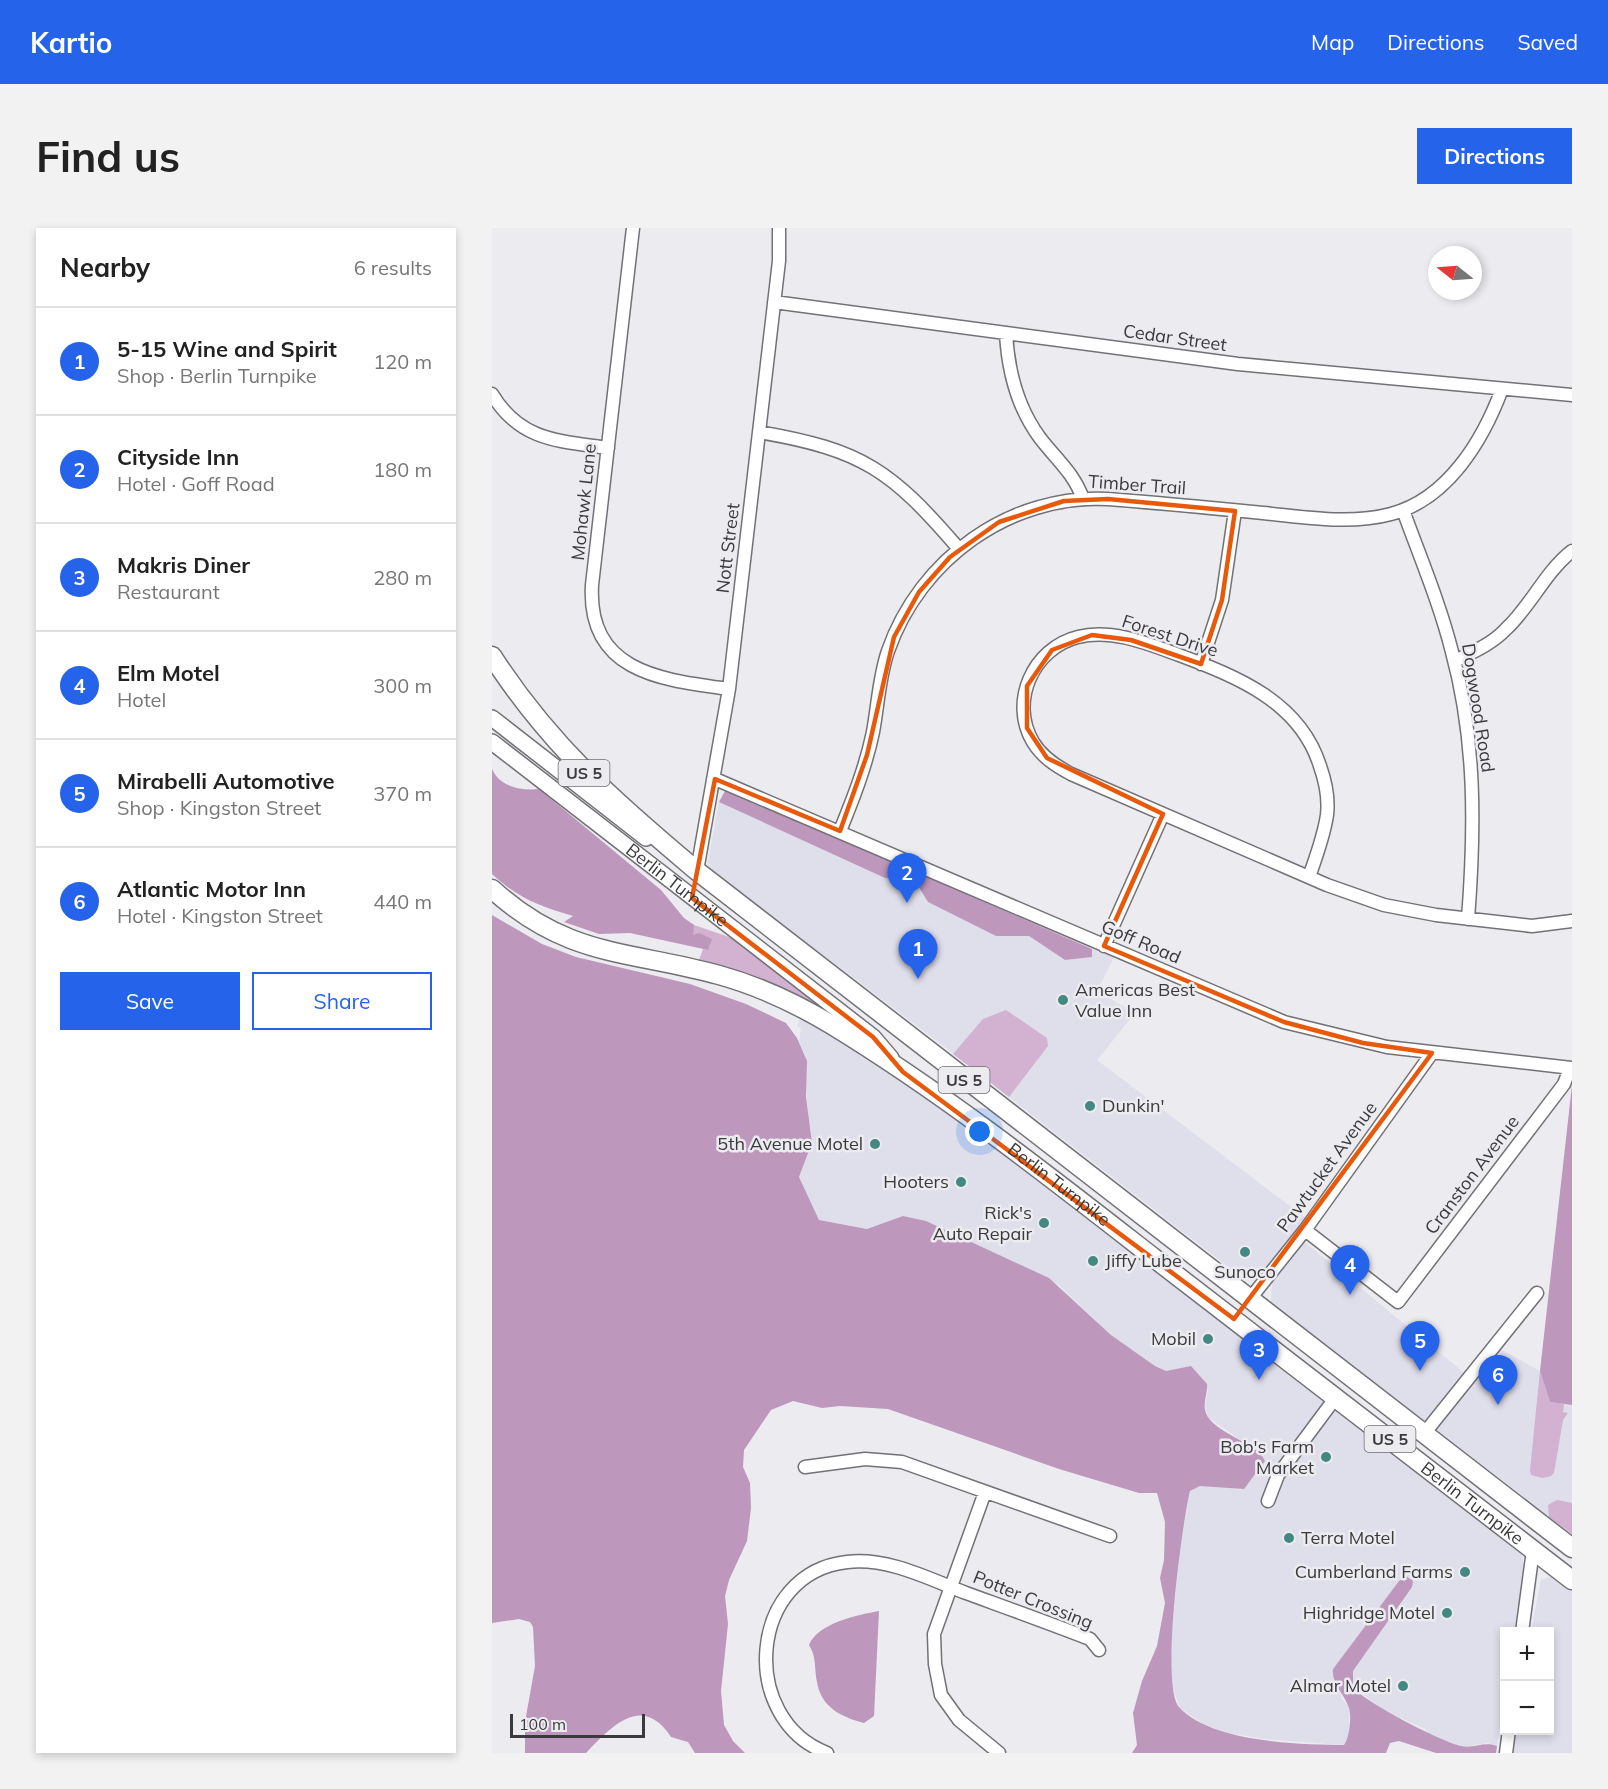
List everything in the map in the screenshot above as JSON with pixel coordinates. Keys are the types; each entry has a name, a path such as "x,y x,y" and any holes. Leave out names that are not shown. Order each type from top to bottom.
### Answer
{"highway":[{"name":"US 5","path":"492,657 522,699 575,764 609,797 697,871"},
{"name":"Berlin Turnpike","path":"697,871 1572,1548"},
{"name":"US 5","path":"492,889 530,920 575,942 606,952 718,975 765,991 828,1022 903,1072"},
{"name":"Berlin Turnpike","path":"903,1072 1044,1173 1572,1580"},
{"path":"1234,1319 1249,1300"},
{"path":"1533,1551 1536,1521"}],"main road":[{"name":"Berlin Turnpike","path":"492,718 669,855 697,871"},
{"name":"Berlin Turnpike","path":"492,742 873,1037 903,1072"},
{"path":"692,898 697,871"}],"street":[{"name":"Mohawk Lane","path":"633,228 592,592 594,614 602,635 619,657 644,674 665,680 729,689"},
{"name":"Nott Street","path":"697,871 729,689 774,302 779,228"},
{"name":"Cedar Street","path":"774,302 1258,367 1572,395"},
{"path":"1006,333 1011,374 1019,402 1040,438 1071,473 1083,499"},
{"name":"Timber Trail","path":"840,831 867,755 883,670 894,637 919,592 959,549 985,530 1013,516 1042,506 1083,499 1108,498 1235,511 1349,519 1382,516 1403,510 1429,495 1465,461 1483,433 1502,388"},
{"path":"492,394 508,416 533,434 556,441 608,448"},
{"path":"759,432 821,444 869,464 910,494 959,549"},
{"name":"Dogwood Road","path":"1403,510 1455,660 1467,731 1473,795 1473,853 1468,919"},
{"path":"1201,664 1224,594 1235,511"},
{"path":"1455,660 1492,641 1507,629 1557,565 1572,551"},
{"name":"Forest Drive","path":"1309,877 1325,827 1328,803 1325,780 1311,742 1296,722 1274,700 1251,686 1201,664 1131,640 1092,634 1070,639 1052,650 1036,666 1027,686 1024,710 1027,728 1036,747 1047,758 1071,774 1309,877 1384,905 1414,912 1542,926 1572,921"},
{"name":"Goff Road","path":"715,779 1284,1022 1363,1043 1571,1068"},
{"path":"1104,946 1163,814"},
{"name":"Pawtucket Avenue","path":"1249,1300 1305,1230 1432,1053"},
{"name":"Cranston Avenue","path":"1305,1230 1398,1302 1564,1084 1571,1068"},
{"path":"1424,1435 1537,1293"},
{"path":"1268,1501 1278,1475 1336,1398"},
{"path":"805,1467 865,1459 902,1462 1110,1536"},
{"path":"985,1492 934,1634 935,1664 941,1695 959,1720 999,1753"},
{"path":"1523,1627 1533,1551"},
{"name":"Potter Crossing","path":"827,1753 807,1745 779,1715 766,1677 766,1637 784,1597 816,1571 848,1562 894,1566 1090,1638 1099,1650"},
{"path":"1506,1753 1508,1735"}],"highlighted area":[{"path":"1108,499 1235,511 1222,600 1201,664 1131,640 1092,635 1052,650 1027,686 1027,728 1047,758 1163,814 1104,946 1284,1022 1363,1043 1432,1053 1234,1319 903,1072 873,1037 692,898 715,779 840,831 867,755 894,637 919,592 950,557 999,522 1064,501"}],"shaded area":[{"path":"492,769 506,784 525,789 539,789 661,890 684,918 694,925 693,935 699,933 712,939 708,950 630,933 599,934 564,922 573,916 530,901 502,883 492,874"},
{"path":"725,791 732,791 1092,949 1092,957 1065,960 1029,936 996,936 928,902 915,881 885,878 719,802"},
{"path":"719,802 885,878 915,881 928,902 996,936 1029,936 1065,960 1091,957 1092,949 1114,957 1097,991 1135,1013 1097,1060 1307,1219 1260,1277 1253,1281 1245,1280 933,1038 710,869 708,862"},
{"path":"492,915 542,944 576,957 690,984 746,1004 786,1023 797,1038 807,1061 806,1097 812,1143 799,1177 819,1220 867,1229 903,1216 926,1221 1049,1278 1111,1335 1155,1366 1166,1371 1191,1366 1207,1384 1205,1406 1210,1420 1253,1448 1265,1461 1244,1489 1200,1486 1190,1491 1174,1603 1172,1669 1174,1693 1179,1707 1193,1719 1212,1728 1257,1739 1344,1745 1349,1733 1350,1712 1334,1679 1333,1669 1399,1581 1406,1576 1413,1581 1412,1587 1353,1671 1353,1687 1372,1702 1404,1721 1451,1743 1466,1747 1497,1746 1496,1753 1436,1753 1399,1741 1390,1743 1386,1753 1132,1753 1137,1745 1133,1713 1142,1681 1157,1646 1165,1603 1160,1578 1164,1560 1165,1522 1157,1493 1139,1493 1059,1469 888,1409 840,1406 822,1408 793,1401 771,1410 744,1450 743,1467 750,1483 751,1508 747,1541 729,1580 725,1596 728,1624 721,1691 724,1725 733,1741 745,1753 695,1753 688,1742 671,1737 660,1724 649,1717 638,1716 627,1718 617,1724 586,1753 525,1753 525,1722 535,1666 533,1627 530,1622 519,1619 492,1623"},
{"path":"694,925 738,940 855,1030 769,985 699,960 703,949 708,950 692,935"},
{"path":"1006,1010 1047,1038 1048,1046 1009,1097 953,1054 983,1019"},
{"path":"800,1018 831,1032 1018,1161 1521,1551 1524,1567 1516,1627 1500,1627 1500,1725 1497,1746 1488,1743 1463,1747 1434,1738 1425,1729 1385,1711 1353,1687 1353,1671 1407,1594 1399,1581 1333,1669 1342,1699 1350,1708 1348,1740 1344,1745 1265,1739 1229,1733 1205,1725 1180,1708 1172,1686 1170,1656 1179,1554 1190,1491 1200,1486 1227,1486 1241,1490 1259,1471 1255,1450 1209,1418 1205,1407 1208,1390 1191,1366 1166,1371 1155,1366 1111,1335 1059,1285 926,1221 903,1216 868,1229 819,1220 799,1177 808,1155 811,1132 808,1121 805,1055 799,1042 801,1028 797,1026"},
{"path":"1572,1085 1572,1405 1550,1402 1540,1371"},
{"path":"1302,1240 1474,1381 1500,1349 1540,1371 1550,1402 1572,1405 1572,1534 1271,1302 1272,1282"},
{"path":"1540,1371 1550,1402 1564,1404 1563,1412 1568,1413 1563,1420 1554,1473 1542,1478 1531,1475 1530,1470"},
{"path":"1557,1500 1572,1503 1572,1534 1549,1517 1548,1505"},
{"path":"1553,1576 1572,1590 1572,1753 1512,1753 1514,1735 1554,1735 1554,1627 1532,1627 1541,1580"},
{"path":"879,1611 874,1716 864,1723 833,1710 823,1698 819,1691 815,1663 809,1645 821,1631 839,1621"}],"place":[{"name":"Cityside Inn","path":"907,903"},
{"name":"5-15 Wine and Spirit","path":"918,979"},
{"name":"Americas Best Value Inn","path":"1063,1000"},
{"name":"Dunkin'","path":"1090,1106"},
{"name":"5th Avenue Motel","path":"875,1144"},
{"name":"Hooters","path":"961,1182"},
{"name":"Rick's Auto Repair","path":"1044,1223"},
{"name":"Sunoco","path":"1245,1252"},
{"name":"Jiffy Lube","path":"1093,1261"},
{"name":"Elm Motel","path":"1350,1295"},
{"name":"Mobil","path":"1208,1339"},
{"name":"Mirabelli Automotive","path":"1420,1371"},
{"name":"Makris Diner","path":"1259,1380"},
{"name":"Atlantic Motor Inn","path":"1498,1405"},
{"name":"Bob's Farm Market","path":"1326,1457"},
{"name":"Terra Motel","path":"1289,1538"},
{"name":"Cumberland Farms","path":"1465,1572"},
{"name":"Highridge Motel","path":"1447,1613"},
{"name":"Almar Motel","path":"1403,1686"}]}
